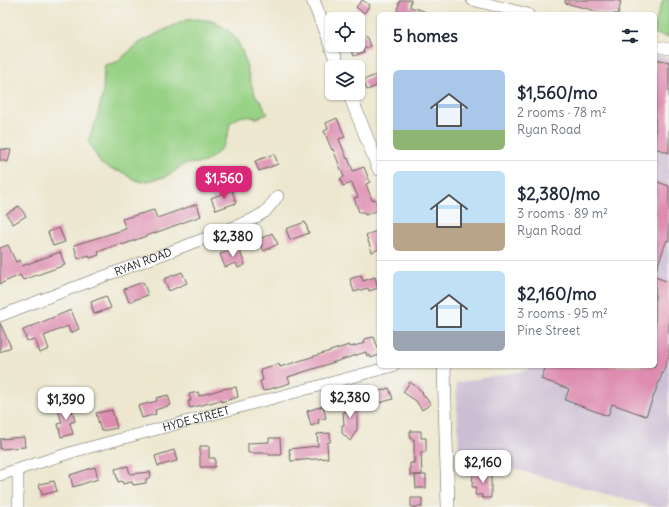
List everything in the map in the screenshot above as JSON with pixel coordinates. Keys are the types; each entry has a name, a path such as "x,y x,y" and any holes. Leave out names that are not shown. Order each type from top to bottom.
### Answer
{"street":[{"path":"313,0 336,60"},
{"path":"472,0 520,12"},
{"path":"657,46 669,49"},
{"path":"352,100 377,164"},
{"name":"RYAN ROAD","path":"0,316 253,219 266,212 278,196"},
{"name":"HYDE STREET","path":"0,474 76,451 386,368"},
{"path":"444,368 448,507"},
{"path":"18,469 18,507"}],"shaded area":[{"path":"657,55 669,58 669,507 654,507 459,454 456,383 528,370 528,368 657,368"}],"green space":[{"path":"663,0 669,0 669,37 657,34 657,17"},
{"path":"198,19 214,22 234,36 243,54 251,84 257,98 262,103 268,114 257,118 245,116 240,117 230,123 224,145 216,154 202,163 184,164 165,177 143,182 132,179 124,173 101,164 89,143 89,138 96,121 103,93 105,65 117,62 139,43 160,32 186,20"}],"building":[{"path":"362,0 370,5 365,12 356,7"},
{"path":"400,0 411,0 410,7 424,11 401,12 397,11"},
{"path":"565,0 616,0 621,2 618,12 600,12 565,3"},
{"path":"366,35 370,46 365,48"},
{"path":"353,52 364,52 354,56"},
{"path":"657,59 669,62 669,153 657,149"},
{"path":"377,75 377,86 367,90 365,79"},
{"path":"337,118 345,137 339,139 347,159 348,158 353,171 364,167 370,182 366,184 372,200 375,199 377,211 365,215 364,212 359,212 354,198 358,197 352,183 343,186 340,179 344,177 324,131 328,129 326,123"},
{"path":"0,149 11,150 8,162 0,160"},
{"path":"274,154 278,164 259,171 255,161"},
{"path":"657,182 669,186 669,241 667,240 657,267"},
{"path":"232,190 236,203 216,210 211,198"},
{"path":"197,204 201,216 122,245 121,243 98,252 99,255 90,258 89,255 78,259 74,245 126,229 122,219 154,210 157,218"},
{"path":"19,206 26,216 13,224 6,214"},
{"path":"305,222 309,233 290,240 286,229"},
{"path":"59,228 65,242 53,246 48,232"},
{"path":"377,231 377,250 372,252 366,235"},
{"path":"272,233 278,244 264,251 258,240"},
{"path":"8,245 16,262 20,260 22,266 60,252 65,265 23,280 20,275 0,284 0,248"},
{"path":"239,248 245,265 238,268 236,263 225,267 220,254"},
{"path":"182,272 187,283 169,291 164,279"},
{"path":"361,275 363,281 375,277 377,288 369,291 368,288 354,292 350,279"},
{"path":"657,278 669,282 669,356 646,416 612,404 608,416 565,400 569,389 541,379 545,368 657,368"},
{"path":"143,282 148,295 129,302 124,289"},
{"path":"106,296 111,308 94,314 91,302"},
{"path":"71,310 79,329 70,333 68,326 44,336 49,349 40,353 35,339 27,341 23,330"},
{"path":"0,323 11,347 0,352"},
{"path":"374,337 377,345 377,356 371,358 370,355 367,356 366,352 288,377 290,383 263,391 260,381 263,380 260,369 279,364 280,367 349,345 350,347 365,343 364,339"},
{"path":"410,382 423,392 422,393 431,404 422,410 416,401 403,392"},
{"path":"236,387 238,397 190,408 188,401 191,401 189,394 198,392 199,396 222,389"},
{"path":"389,388 393,399 380,403 377,392"},
{"path":"168,395 171,405 155,410 156,414 142,418 138,406 157,401 156,398"},
{"path":"346,400 357,400 357,430 350,441 342,433 342,425 344,425 343,412 346,412"},
{"path":"71,406 75,421 70,423 73,434 61,437 58,424 62,423 58,410"},
{"path":"323,406 326,418 318,420 319,423 311,426 307,411"},
{"path":"112,410 117,428 101,431 96,413"},
{"path":"410,431 421,431 421,438 426,438 426,452 421,452 422,475 410,475 410,463 414,463 414,439 410,439"},
{"path":"330,433 330,442 327,443 328,458 291,461 289,449 318,446 317,434"},
{"path":"24,437 25,447 0,449 0,439"},
{"path":"269,438 280,438 281,455 269,455 269,453 248,453 248,443 269,442"},
{"path":"200,446 209,446 209,458 215,458 215,467 200,467"},
{"path":"174,450 177,461 158,466 155,456"},
{"path":"128,466 130,474 150,472 151,477 146,479 146,483 133,485 132,482 123,484 122,481 118,482 115,469"},
{"path":"95,467 98,479 73,487 70,475"},
{"path":"480,471 491,471 491,498 482,498 482,495 475,495 476,487 472,487 473,473 480,474"},
{"path":"415,475 426,475 426,488 416,488"},
{"path":"54,481 57,491 42,495 39,484"},
{"path":"411,498 422,498 422,507 411,507"}]}
